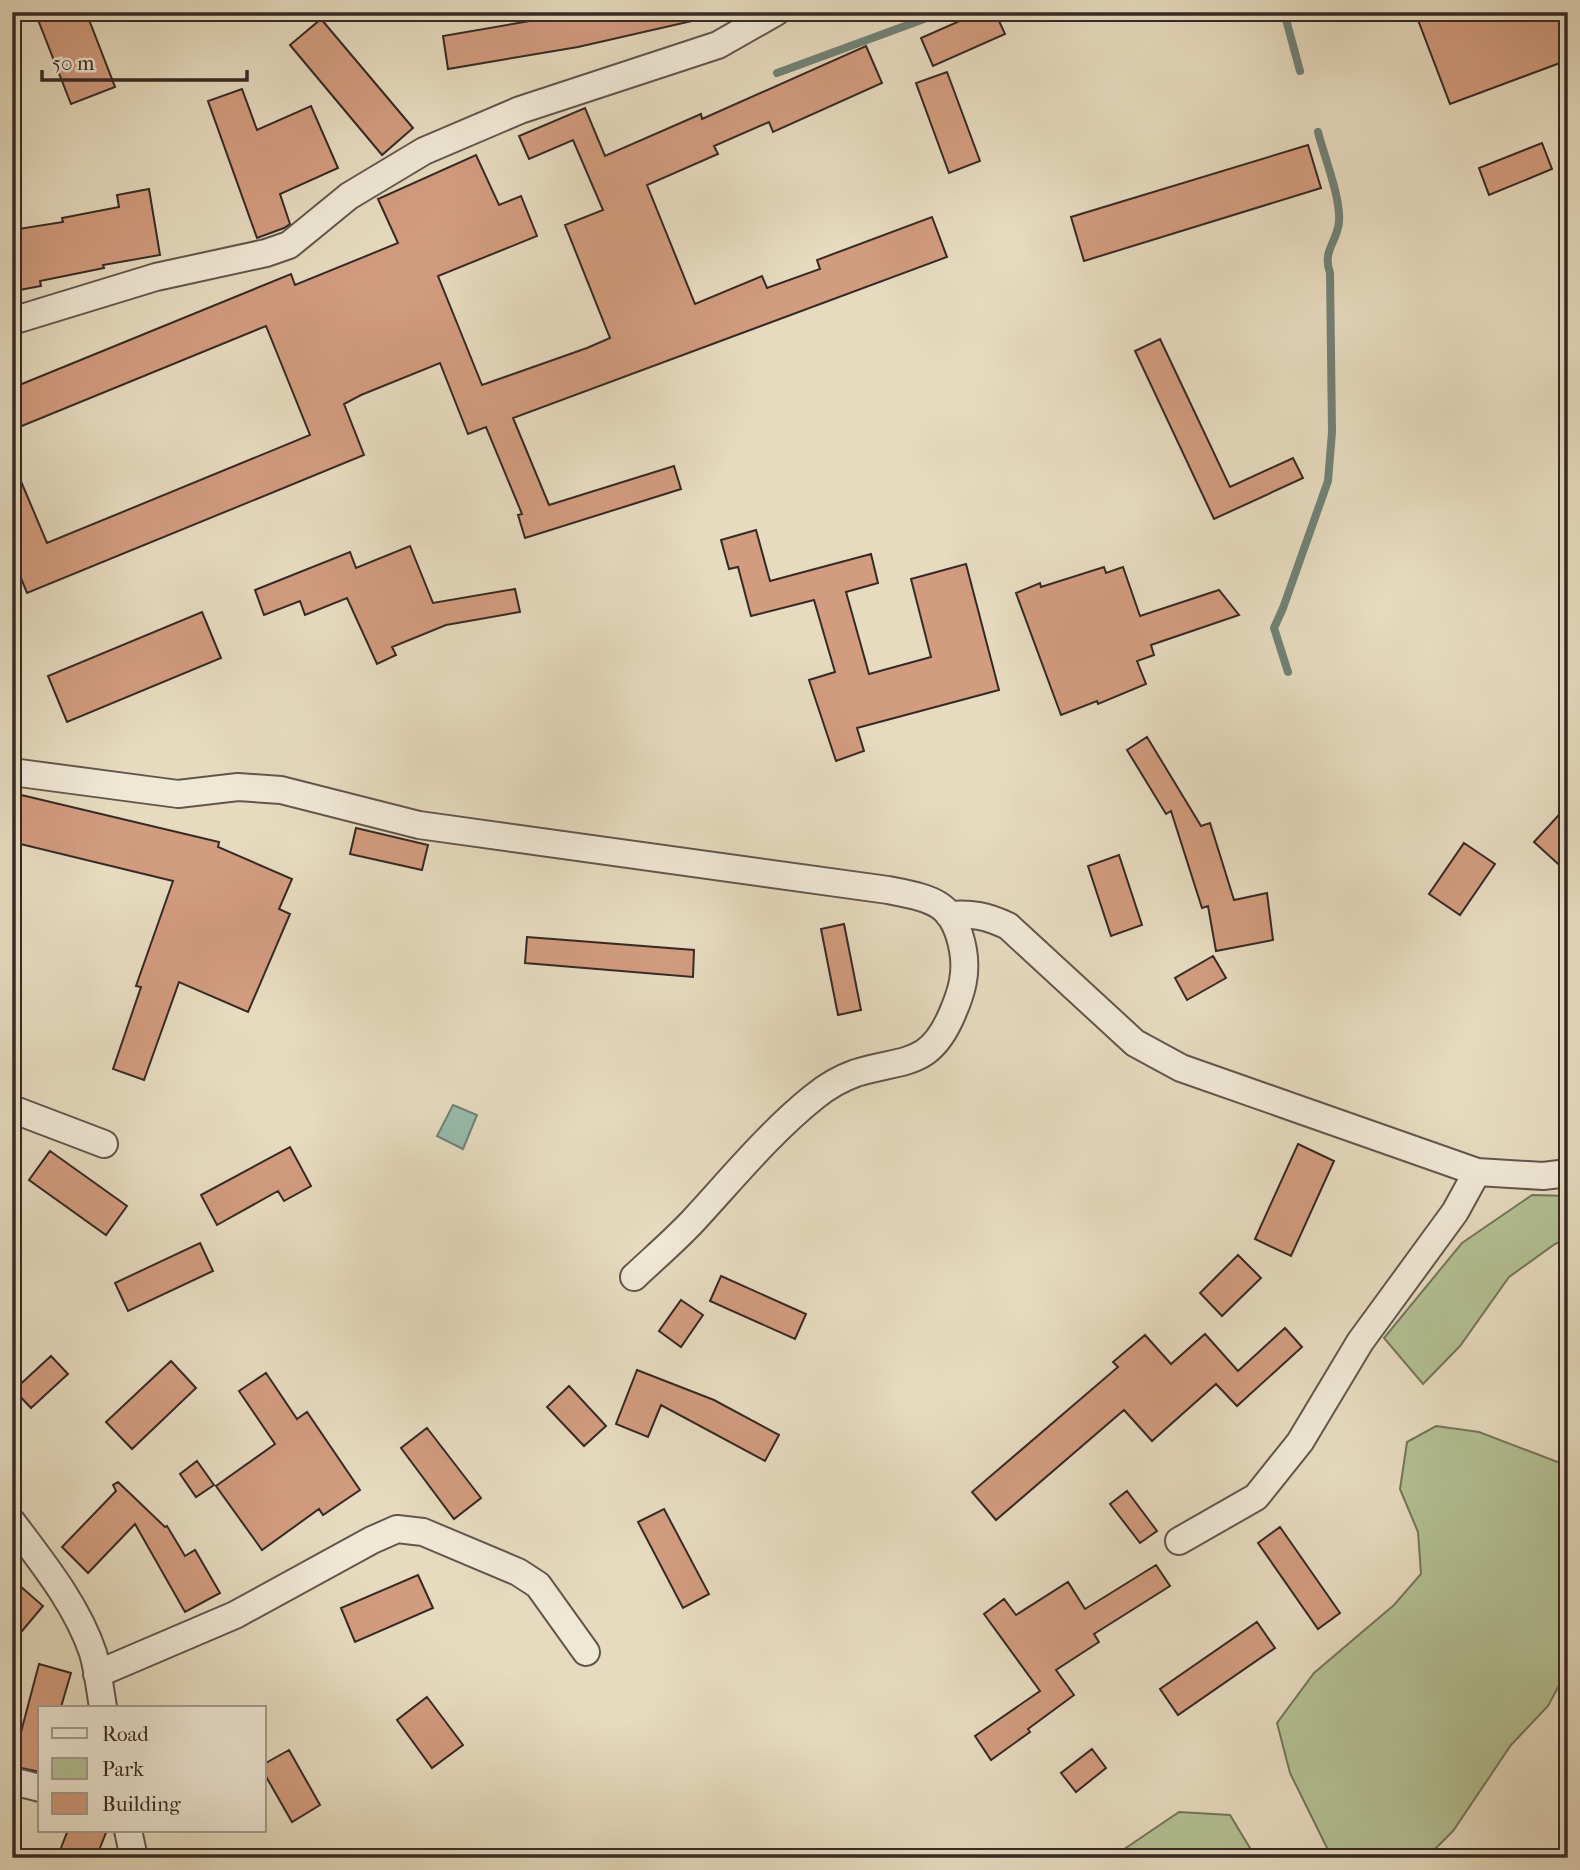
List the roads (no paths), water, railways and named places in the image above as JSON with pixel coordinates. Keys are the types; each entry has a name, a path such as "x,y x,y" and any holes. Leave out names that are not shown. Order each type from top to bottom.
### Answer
{"street":[{"path":"12,321 156,277 266,253 289,245 349,196 424,151 520,110 718,45 776,12"},
{"path":"12,772 178,794 238,788 281,790 419,825 888,890 925,898 946,909 960,933 966,970 946,1028 929,1050 909,1061 856,1073 815,1097 736,1172 690,1224 634,1278"},
{"path":"949,915 972,913 1008,926 1135,1043 1181,1068 1477,1172 1543,1176 1568,1173"},
{"path":"12,1109 104,1144"},
{"path":"1179,1541 1256,1497 1300,1442 1360,1342 1455,1212 1477,1172"},
{"path":"12,1522 40,1559 76,1616 93,1654 103,1706"},
{"path":"97,1674 235,1615 397,1529 423,1532 519,1572 538,1585 586,1652"},
{"path":"12,1781 38,1788"},
{"path":"128,1832 134,1858"}],"waterway":[{"path":"777,73 943,12"},
{"path":"1284,12 1300,71"},
{"path":"1288,672 1274,628 1328,481 1332,432 1328,258 1338,229 1339,212 1318,132"}]}
